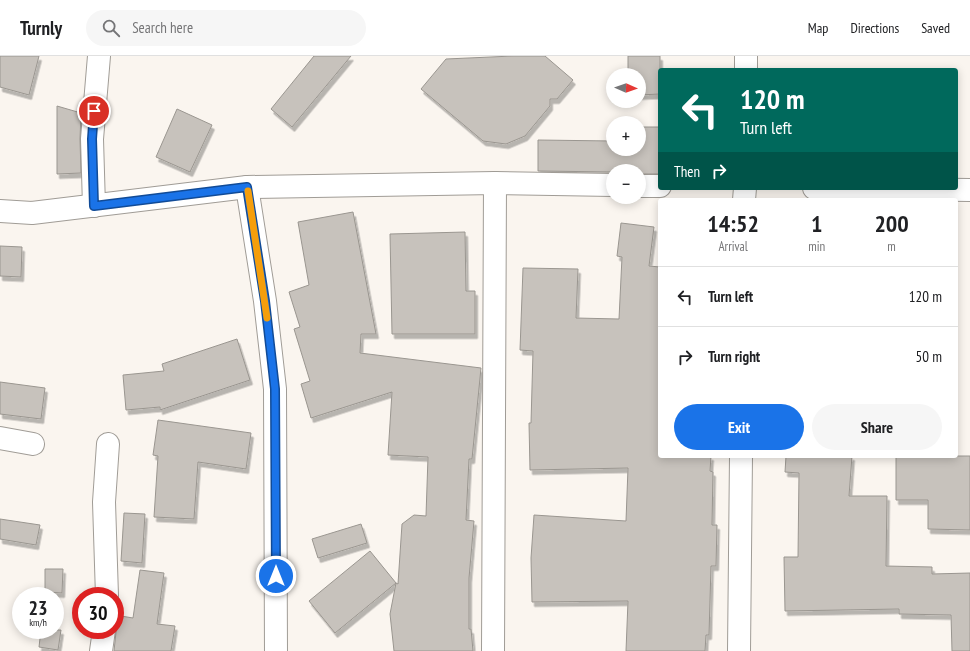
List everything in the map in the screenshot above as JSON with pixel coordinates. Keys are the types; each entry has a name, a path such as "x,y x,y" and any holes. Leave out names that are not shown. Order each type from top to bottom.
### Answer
{"street":[{"path":"94,206 92,139 100,56"},
{"path":"746,56 746,68"},
{"path":"0,211 32,213 247,187 495,183 606,185"},
{"path":"493,651 495,183"},
{"path":"646,186 658,186"},
{"path":"247,187 265,301 275,389 276,651"},
{"path":"958,190 970,190"},
{"path":"0,438 33,444"},
{"path":"107,587 104,502 108,444"},
{"path":"739,651 741,458"},
{"path":"101,651 103,639"}],"building":[{"path":"0,56 39,56 29,95 0,87"},
{"path":"314,56 351,56 292,127 271,109"},
{"path":"545,56 573,80 557,99 550,99 550,106 525,136 506,144 483,141 421,89 446,59"},
{"path":"628,56 660,56 660,68 658,68 658,94 646,95 646,68 628,68"},
{"path":"57,106 81,113 81,173 57,174"},
{"path":"177,109 212,125 190,172 156,157"},
{"path":"646,127 658,127 658,174 646,174 646,164 606,164 606,172 538,171 538,140 606,141 606,156 646,156"},
{"path":"353,212 376,334 361,334 360,353 481,368 472,459 469,459 466,520 474,521 469,578 469,629 471,629 473,651 394,651 390,614 396,583 398,584 402,524 414,515 426,516 428,457 388,455 392,392 311,418 301,384 310,381 294,329 300,327 289,292 309,285 298,222"},
{"path":"621,223 654,227 649,266 658,267 658,458 711,458 710,471 713,472 712,525 717,525 716,566 711,566 709,635 706,635 705,651 626,651 628,601 532,602 531,558 534,515 626,521 628,468 530,470 529,423 531,423 533,351 520,350 523,268 578,269 576,318 619,319 622,257 617,256"},
{"path":"465,232 466,291 475,291 475,334 392,334 390,234"},
{"path":"0,246 22,247 21,277 0,276"},
{"path":"237,339 250,380 160,410 160,407 126,410 123,375 164,371 162,364"},
{"path":"0,382 45,388 41,419 0,414"},
{"path":"158,420 251,433 246,469 198,462 194,519 154,517 158,456 153,455"},
{"path":"958,456 970,456 970,530 928,529 928,500 896,500 896,458 958,458"},
{"path":"786,458 852,458 849,496 887,496 886,566 932,567 932,574 970,573 970,651 952,651 951,615 899,614 899,609 785,611 784,557 798,557 799,473 785,472"},
{"path":"124,513 145,514 142,563 121,561"},
{"path":"0,519 40,525 36,545 0,539"},
{"path":"361,524 367,543 318,558 312,539"},
{"path":"370,551 396,583 335,633 309,601"},
{"path":"45,569 63,569 62,587 45,587"},
{"path":"140,570 164,573 157,624 175,626 171,651 114,651 115,639 124,639 124,616 133,618"},
{"path":"40,639 60,639 58,650 39,647"}],"slow traffic":[{"path":"248,191 267,318"}],"route":[{"path":"94,111 92,139 94,206 155,197 247,187 265,301 275,389 276,576"}]}
